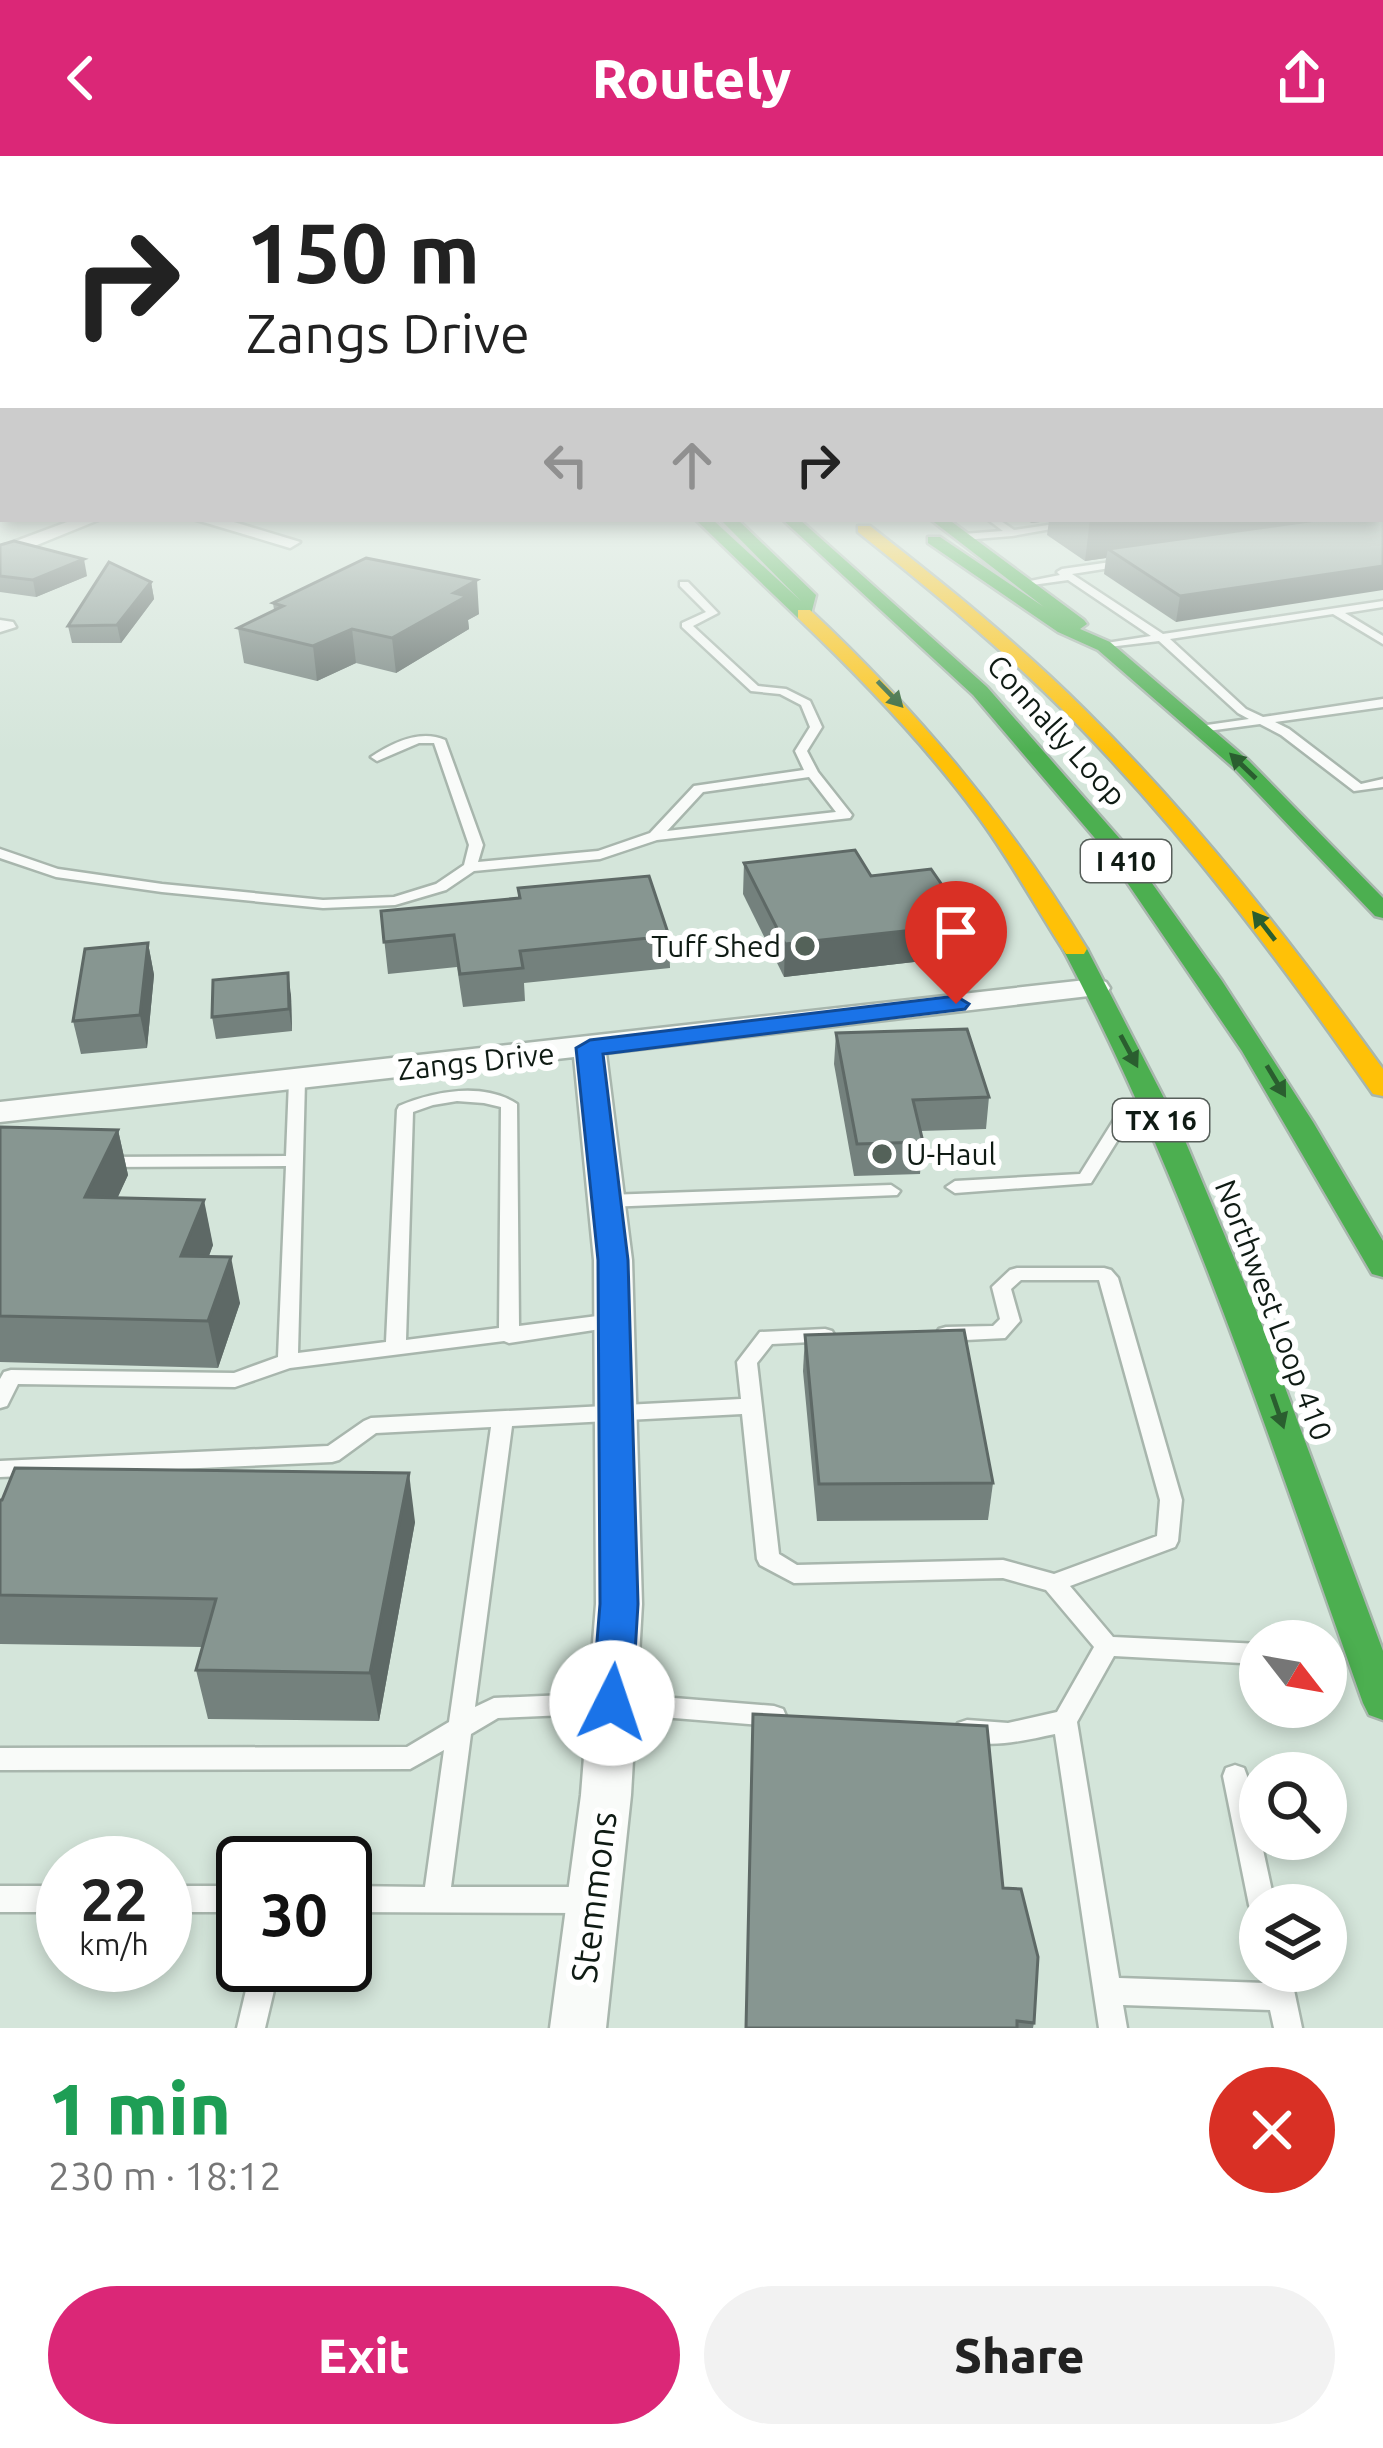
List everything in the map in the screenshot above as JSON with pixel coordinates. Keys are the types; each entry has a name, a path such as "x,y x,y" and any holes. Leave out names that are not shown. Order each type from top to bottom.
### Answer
{"main road":[{"name":"Northwest Loop 410","path":"766,578 869,672 934,744 1042,893 1095,988 1141,1073 1234,1285 1356,1659 1383,1703"},
{"name":"TX 16","path":"790,578 810,598 804,614"},
{"name":"Connally Loop","path":"856,578 970,680 1111,841 1250,1038 1383,1267"},
{"name":"Connally Loop","path":"923,578 1025,663 1144,783 1256,914 1383,1088"},
{"path":"999,578 1064,628 1105,646"},
{"path":"1018,578 1203,729 1380,903"}],"street":[{"name":"Zangs Drive","path":"0,1112 1095,988"},
{"name":"Stemmons","path":"578,2028 619,1604 614,1321 590,1048"}],"lane":[{"path":"1025,584 1067,578"},
{"path":"1071,578 1162,638 1258,722 1285,732 1359,788 1383,783"},
{"path":"0,853 56,873 323,904 395,901 441,887 470,867 600,855 655,836 845,815 801,751 816,727 806,703 782,692 755,688 686,625 712,613 684,584"},
{"path":"1105,646 1383,604"},
{"path":"1335,611 1383,641"},
{"path":"1203,729 1383,703"},
{"path":"377,757 417,739 439,740 476,844 470,867"},
{"path":"655,836 698,789 812,773"},
{"path":"288,1360 297,1081"},
{"path":"396,1349 405,1110 425,1100 489,1096 509,1104 508,1336"},
{"path":"955,1187 1085,1179 1121,1122"},
{"path":"71,1162 294,1161"},
{"path":"606,1202 890,1191"},
{"path":"928,1334 998,1333 1010,1321 1001,1287 1017,1274 1104,1274 1111,1282 1171,1500 1167,1541 1054,1583"},
{"path":"0,1402 11,1377 235,1380 288,1360 614,1321"},
{"path":"859,1336 767,1337 747,1362 768,1559 794,1574 1003,1569 1054,1583 1107,1646 1239,1653"},
{"path":"0,1469 332,1454 371,1426 752,1406"},
{"path":"436,1900 503,1418"},
{"path":"1107,1646 1065,1720 1113,2028"},
{"path":"0,1760 410,1758 494,1708 612,1703 804,1718"},
{"path":"940,1729 1008,1734 1065,1720"},
{"path":"1235,1776 1258,1884"},
{"path":"0,1899 36,1899"},
{"path":"372,1899 593,1900"},
{"path":"1107,1991 1239,1986"},
{"path":"251,2028 260,1992"},
{"path":"1281,1992 1288,2028"}],"building":[{"path":"99,578 151,582 117,625 68,626"},
{"path":"324,578 477,580 454,593 467,596 392,638 352,629 313,646 238,628 283,606 273,603"},
{"path":"1153,578 1299,578 1180,596"},
{"path":"855,850 871,876 931,869 969,924 785,944 744,863"},
{"path":"649,876 669,936 520,951 523,968 460,974 454,935 384,942 381,911 520,898 518,888"},
{"path":"148,943 140,1015 73,1021 85,949"},
{"path":"288,973 289,1009 212,1017 213,980"},
{"path":"967,1029 989,1097 913,1100 923,1142 857,1144 836,1033"},
{"path":"0,1127 118,1130 85,1197 204,1200 181,1256 231,1257 208,1321 0,1316"},
{"path":"964,1330 993,1483 819,1484 805,1335"},
{"path":"15,1468 409,1473 370,1673 196,1670 216,1599 0,1595 0,1500"},
{"path":"753,1714 987,1726 1003,1888 1021,1889 1038,1957 1034,2023 1017,2021 1017,2028 746,2028"}],"traffic: fast":[{"path":"766,578 804,614"},
{"path":"789,578 810,599 804,614"},
{"path":"858,578 1005,717 1113,845 1256,1051 1383,1267"},
{"path":"991,578 1064,628 1104,646"},
{"path":"1017,578 1078,624"},
{"path":"1104,646 1242,765 1383,911"},
{"path":"1075,949 1123,1039 1207,1225 1383,1703"}],"traffic: slow":[{"path":"925,578 1053,689 1161,802 1238,894 1383,1088"},
{"path":"804,614 884,692 953,770 1016,854 1075,949"}],"place":[{"name":"Tuff Shed","path":"805,946"},
{"name":"U-Haul","path":"882,1154"}],"route":[{"path":"612,1703 619,1604 613,1260 590,1048 956,1004"}]}
